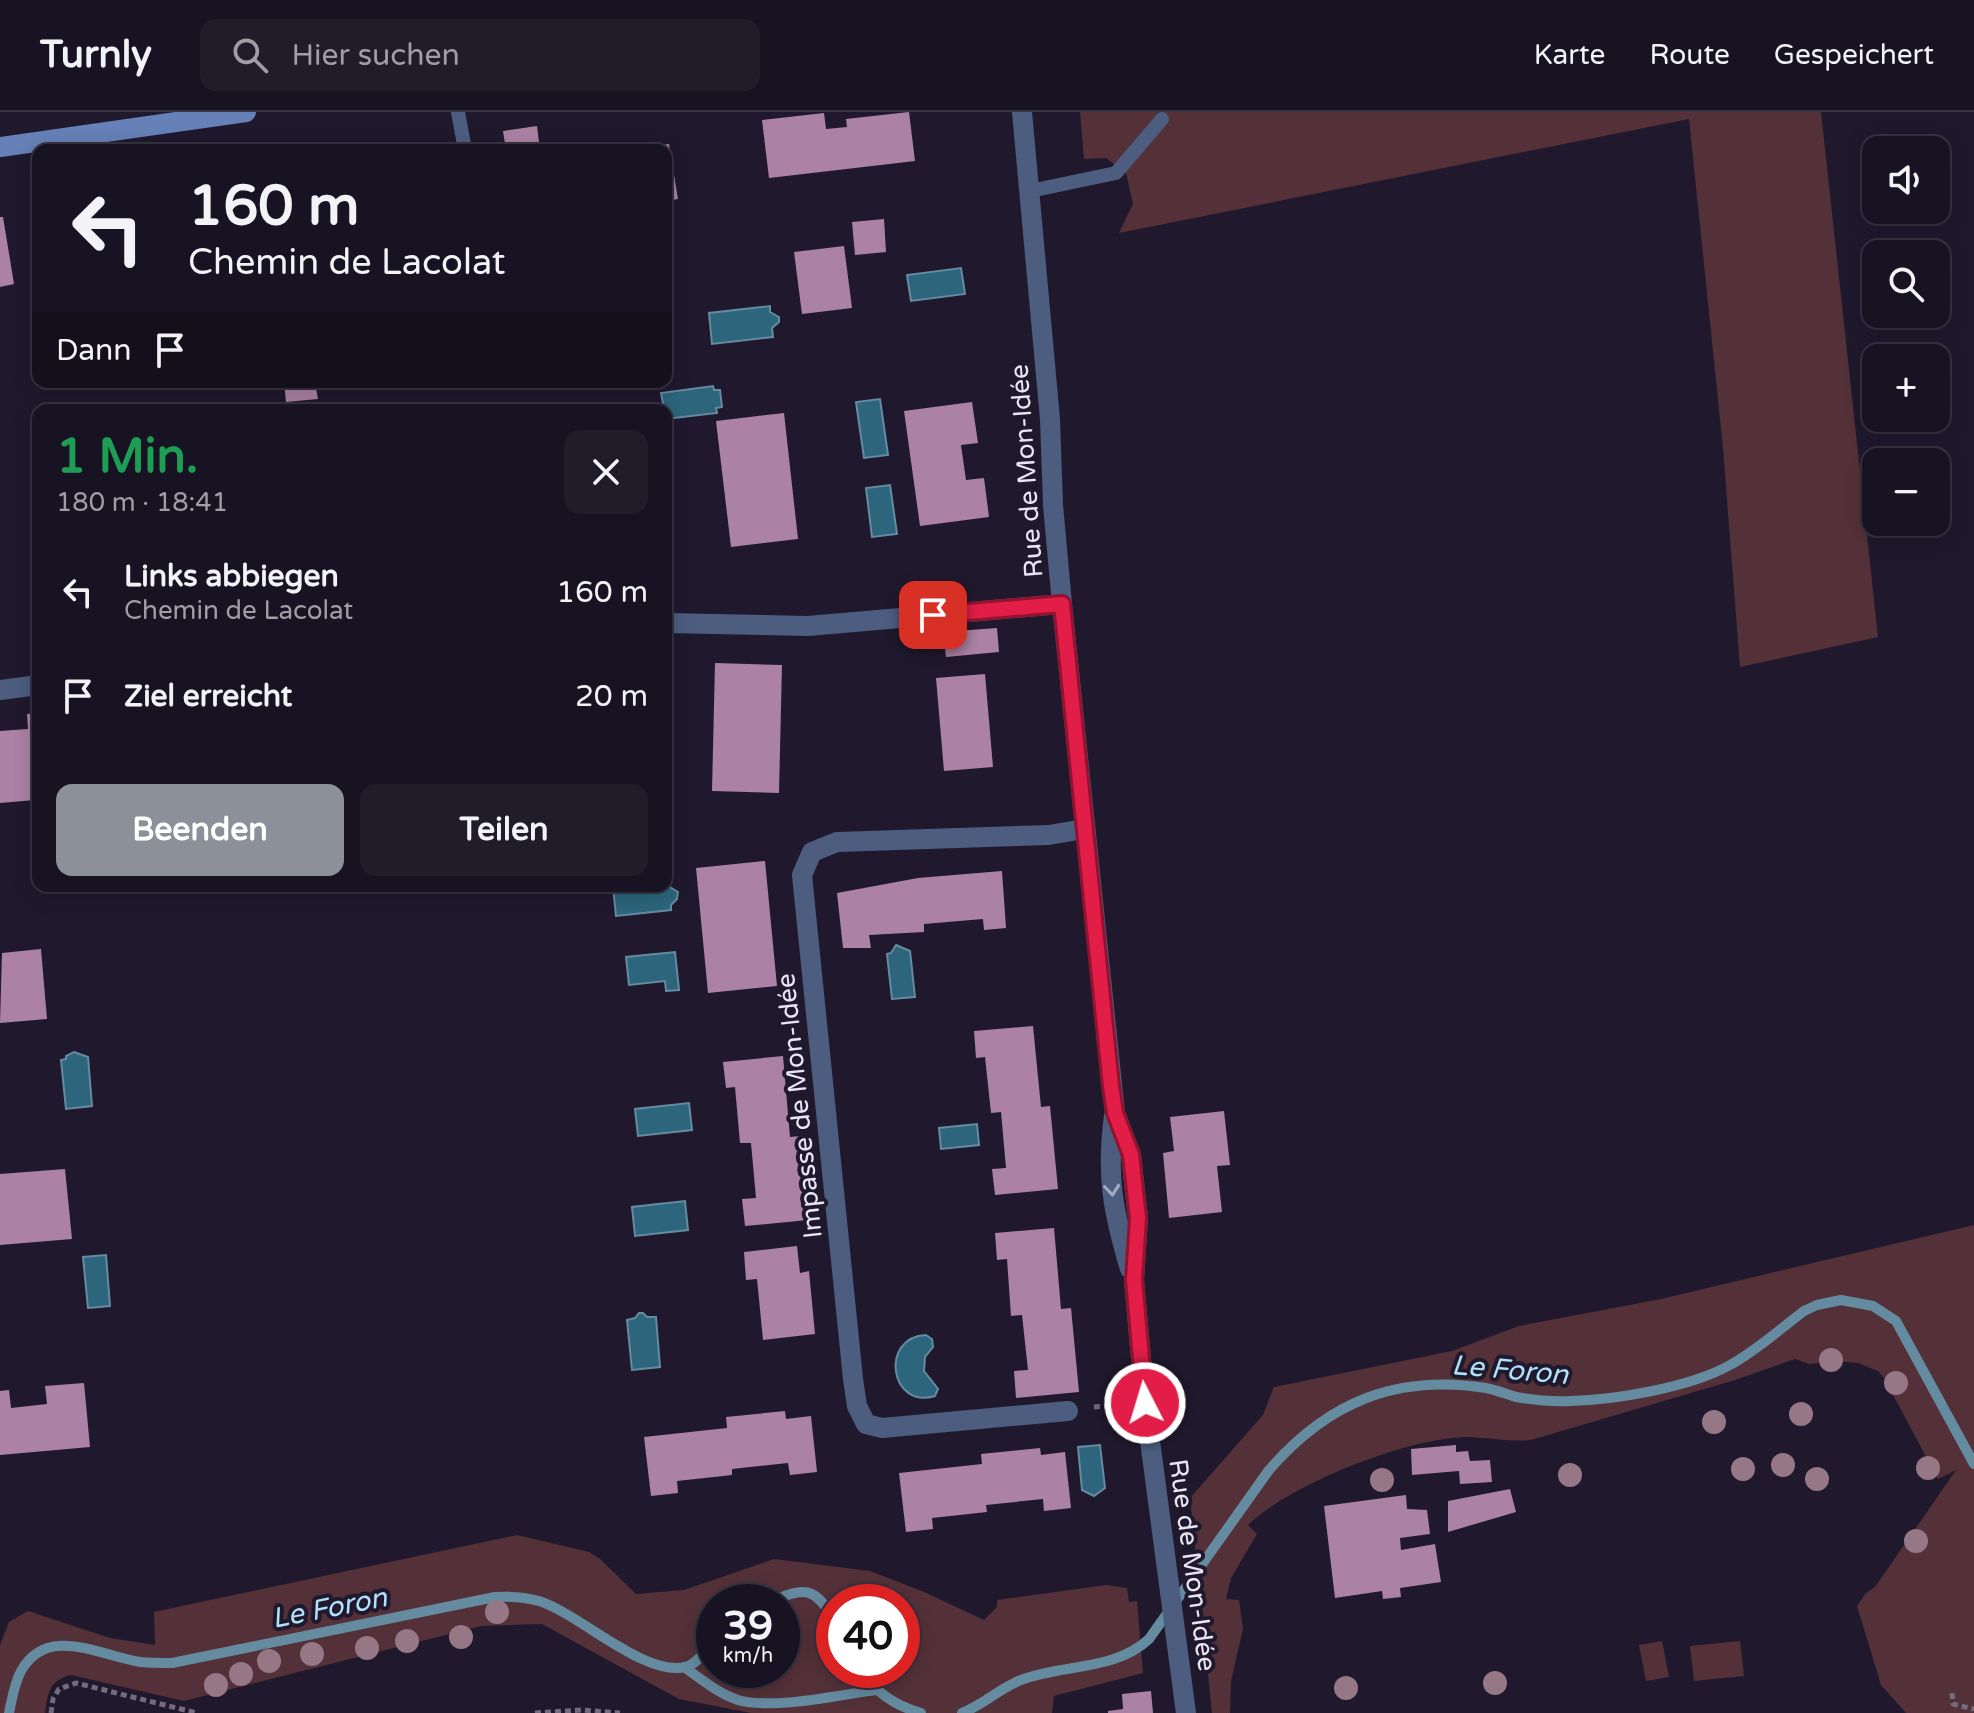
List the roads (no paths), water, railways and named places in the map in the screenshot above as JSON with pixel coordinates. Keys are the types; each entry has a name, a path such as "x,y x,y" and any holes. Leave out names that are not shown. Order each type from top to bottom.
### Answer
{"main road":[{"path":"0,147 246,112"}],"street":[{"name":"Rue de Mon-Idée","path":"1022,112 1050,419 1053,505 1084,829 1115,1113 1131,1155 1138,1218 1134,1280 1145,1403 1186,1713"},
{"path":"672,623 808,626 1062,604"},
{"path":"0,690 32,686"},
{"name":"Impasse de Mon-Idée","path":"1068,1411 882,1428 866,1424 861,1415 853,1379 802,875 812,852 837,842 1049,835 1084,829"}],"lane":[{"path":"458,112 464,144"},
{"path":"1030,191 1116,173 1162,119"}],"water":[{"path":"961,268 965,294 911,301 907,275"},
{"path":"770,306 770,312 779,317 779,322 772,328 773,337 712,344 709,313"},
{"path":"713,386 714,390 720,390 722,407 716,408 717,413 672,418 672,404 663,404 661,393"},
{"path":"880,399 888,455 864,458 856,402"},
{"path":"890,485 897,534 872,537 866,488"},
{"path":"672,888 678,892 671,910 616,916 614,892 672,892"},
{"path":"896,945 910,951 915,997 892,999 887,954"},
{"path":"675,952 679,990 666,991 665,981 629,985 626,957"},
{"path":"74,1052 88,1057 92,1106 66,1109 61,1060"},
{"path":"689,1103 692,1130 638,1136 635,1109"},
{"path":"977,1124 979,1145 941,1149 939,1128"},
{"path":"685,1201 688,1230 635,1236 632,1207"},
{"path":"106,1255 110,1306 88,1308 83,1257"},
{"path":"639,1313 656,1317 660,1367 632,1370 627,1320"},
{"path":"926,1335 932,1339 933,1347 925,1357 924,1371 938,1389 935,1396 920,1397 908,1393 900,1383 896,1359 901,1347 911,1339"},
{"path":"1100,1445 1105,1488 1094,1496 1082,1490 1078,1447"}],"waterway":[{"name":"Le Foron","path":"962,1713 1021,1680 1121,1657 1149,1639 1269,1470 1292,1446 1340,1410 1393,1390 1422,1385 1453,1385 1557,1401 1609,1398 1653,1391 1714,1373 1749,1353 1804,1311 1841,1300 1873,1306 1896,1321 1974,1464"},
{"name":"Le Foron","path":"800,1592 816,1597"},
{"name":"Le Foron","path":"9,1713 21,1671 32,1657 46,1649 76,1647 141,1662 172,1663 495,1597 539,1601 651,1663 669,1668 686,1667 696,1661"},
{"name":"Le Foron","path":"684,1667 724,1694 753,1703 806,1701 876,1690"},
{"name":"Le Foron","path":"876,1688 903,1707 921,1713"}]}
